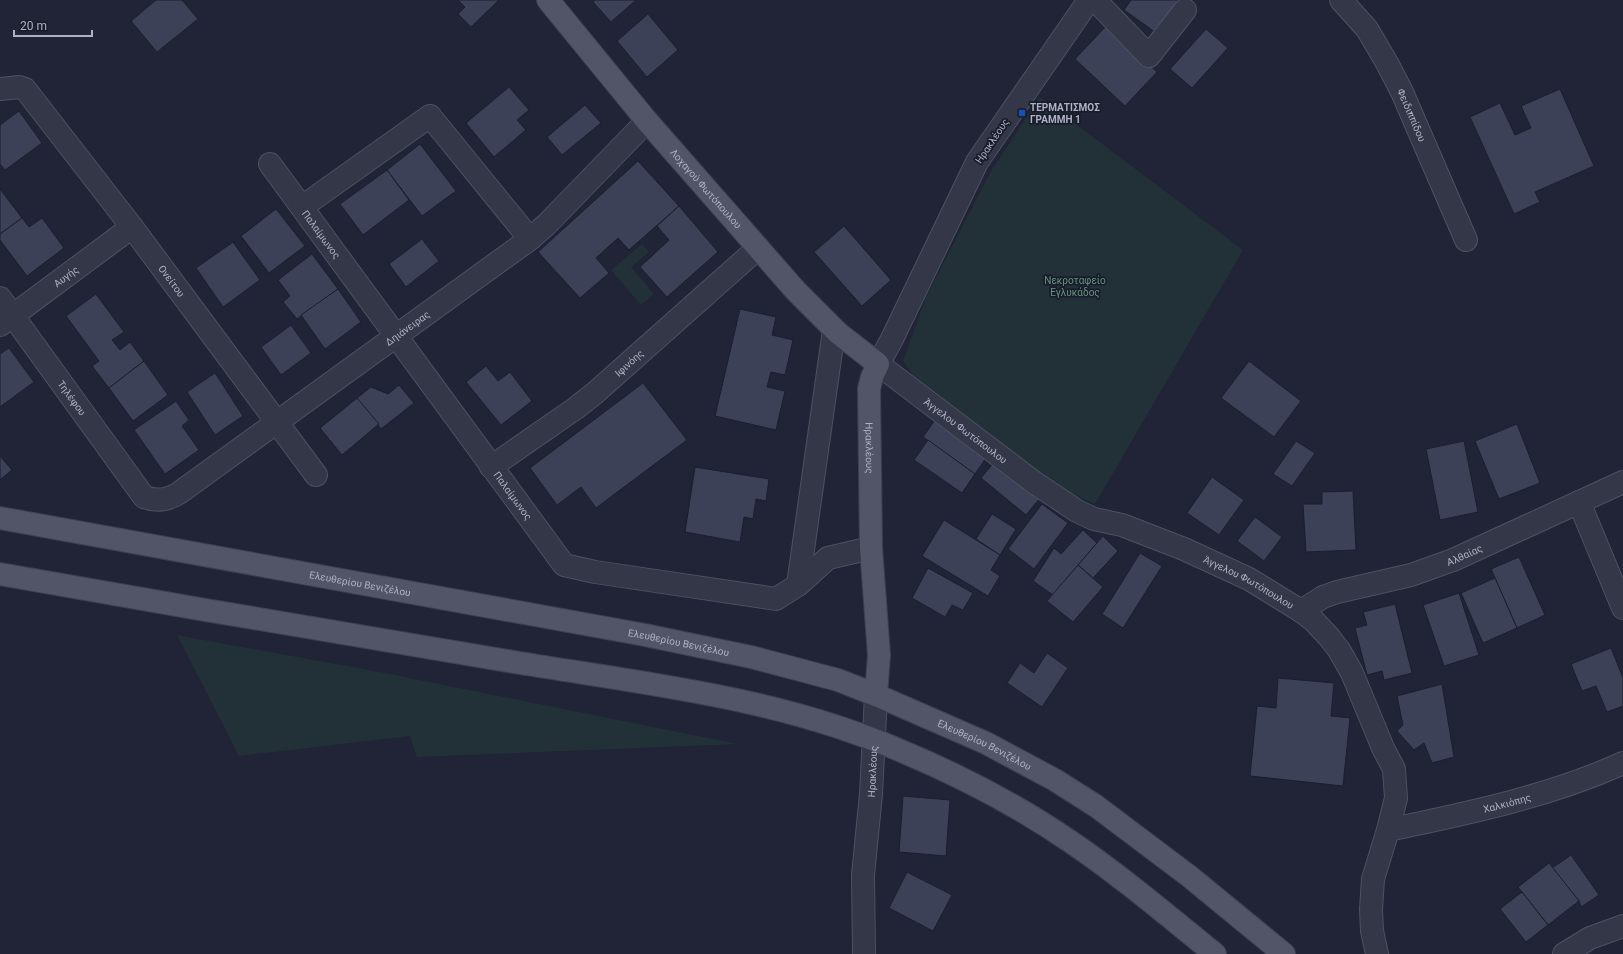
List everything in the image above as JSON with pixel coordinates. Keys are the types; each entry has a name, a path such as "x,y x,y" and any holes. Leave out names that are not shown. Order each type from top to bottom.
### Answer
{"main road":[{"name":"Λοχαγού Φωτόπουλου","path":"548,0 647,121 796,291 834,330 878,364"},
{"name":"Ηρακλέους","path":"876,695 879,655 872,548 869,389 872,377 878,364"},
{"name":"Ελευθερίου Βενιζέλου","path":"0,518 645,635 752,657 838,680 986,743 1055,780 1120,823 1178,867 1284,954"},
{"path":"0,574 734,699 794,713 873,739 965,780 1042,823 1099,862 1215,954"}],"street":[{"name":"Ηρακλέους","path":"878,364 891,341 977,162 1089,0"},
{"path":"1095,0 1149,56 1185,10"},
{"name":"Φειδιππίδου","path":"1341,0 1367,29 1387,63 1402,92 1466,240"},
{"name":"Ονείτου","path":"0,89 19,87 25,89 132,227 316,475"},
{"path":"302,207 430,116 530,239"},
{"name":"Δηιάνειρας","path":"144,497 162,501 173,497 530,239 547,224 647,121"},
{"name":"Παλαίμωνος","path":"270,164 564,565 602,574 776,599 798,584 828,558 872,548"},
{"name":"Αυγής","path":"6,320 132,227"},
{"name":"Ιφινόης","path":"491,467 576,408 595,393 758,248"},
{"name":"Τηλέφου","path":"0,298 6,320 144,497"},
{"path":"798,584 834,330"},
{"name":"Άγγελου Φωτόπουλου","path":"878,364 1035,483 1077,511 1094,519 1122,525 1184,549 1248,579 1300,610 1323,630 1345,659 1383,748 1394,769 1396,798 1373,879 1371,910 1372,931 1377,954"},
{"name":"Αλθαίας","path":"1300,610 1323,597 1336,592 1404,577 1440,565 1495,542 1623,482"},
{"path":"1579,502 1623,608"},
{"name":"Ηρακλέους","path":"864,954 863,875 871,794 876,695"},
{"name":"Χαλκιόπης","path":"1388,830 1455,816 1528,798 1563,787 1623,763"},
{"path":"1564,954 1590,938 1623,926"}],"green space":[{"name":"Νεκροταφείο Εγλυκάδος","path":"1040,97 1243,250 1095,504 1059,488 914,377 903,361 927,295 991,171"},
{"path":"642,244 649,252 631,267 654,294 641,305 611,270"},
{"path":"177,635 380,672 738,744 417,757 410,736 239,756"}],"building":[{"path":"156,0 182,0 198,19 157,52 131,21"},
{"path":"458,0 499,0 471,27 458,14 465,7"},
{"path":"595,0 636,0 611,22 593,2"},
{"path":"1131,0 1178,0 1155,32 1124,10"},
{"path":"648,14 678,50 647,77 617,41"},
{"path":"1107,25 1157,72 1125,106 1075,59"},
{"path":"1206,29 1228,48 1192,88 1170,69"},
{"path":"509,87 529,110 517,120 526,130 494,157 466,123"},
{"path":"1560,89 1594,166 1535,192 1540,202 1514,214 1470,117 1500,103 1515,135 1531,128 1521,106"},
{"path":"585,105 601,123 562,155 547,137"},
{"path":"19,111 42,143 5,170 0,164 0,125"},
{"path":"420,144 456,191 422,216 387,170"},
{"path":"638,161 679,206 629,250 618,238 596,258 609,273 580,298 538,252"},
{"path":"387,170 409,200 363,235 340,204"},
{"path":"0,189 22,218 0,234"},
{"path":"679,206 718,252 667,297 640,267 669,240 657,226"},
{"path":"276,209 305,246 269,273 241,236"},
{"path":"22,218 29,227 42,218 64,248 27,276 0,240 0,234"},
{"path":"844,226 891,280 862,306 814,252"},
{"path":"422,239 439,261 406,287 389,264"},
{"path":"233,242 260,280 223,307 196,268"},
{"path":"312,254 338,289 297,319 283,302 290,296 278,280"},
{"path":"338,289 361,322 325,349 301,315"},
{"path":"96,294 124,332 112,340 120,350 130,342 144,361 109,388 92,366 99,361 66,316"},
{"path":"740,309 776,317 772,335 793,340 785,375 771,372 767,387 785,391 776,430 715,416"},
{"path":"291,325 311,353 281,375 261,347"},
{"path":"9,348 34,382 0,407 0,354"},
{"path":"144,361 168,395 133,421 109,388"},
{"path":"1249,361 1301,401 1274,437 1221,398"},
{"path":"486,366 498,381 510,372 532,401 501,425 466,382"},
{"path":"215,373 243,416 215,435 187,392"},
{"path":"643,383 687,440 596,508 581,487 557,505 530,468"},
{"path":"399,385 414,403 381,429 357,398 371,387 388,394"},
{"path":"357,398 379,424 342,455 320,428"},
{"path":"176,401 189,420 182,426 199,450 165,474 134,430"},
{"path":"937,417 988,455 975,474 923,437"},
{"path":"1517,424 1540,483 1499,499 1475,441"},
{"path":"928,440 975,474 962,493 914,460"},
{"path":"1296,441 1315,453 1292,486 1273,474"},
{"path":"1464,441 1478,512 1440,520 1426,449"},
{"path":"0,456 12,470 0,480"},
{"path":"995,461 1040,498 1026,515 981,478"},
{"path":"695,467 769,479 766,501 756,499 753,519 744,517 740,542 685,532"},
{"path":"1212,477 1244,500 1219,535 1187,513"},
{"path":"1353,491 1356,550 1306,552 1303,504 1322,504 1322,492"},
{"path":"1042,504 1068,523 1034,569 1008,549"},
{"path":"992,514 1016,529 1000,555 976,539"},
{"path":"1255,517 1282,537 1264,561 1237,541"},
{"path":"944,520 1000,555 991,570 1000,576 988,596 922,556"},
{"path":"1083,530 1097,543 1053,595 1033,581 1054,548 1061,554"},
{"path":"1103,536 1118,551 1093,578 1078,565"},
{"path":"1140,553 1162,566 1123,628 1102,614"},
{"path":"1519,557 1545,615 1517,628 1491,569"},
{"path":"1078,565 1103,587 1073,622 1047,601"},
{"path":"928,568 973,593 963,610 952,605 945,617 912,598"},
{"path":"1495,578 1517,628 1483,643 1461,593"},
{"path":"1459,593 1479,655 1444,666 1423,605"},
{"path":"1395,604 1412,673 1384,680 1382,671 1367,675 1355,628 1367,625 1363,612"},
{"path":"1611,648 1623,678 1623,706 1607,712 1596,686 1582,691 1571,664"},
{"path":"1047,653 1068,668 1042,707 1007,683 1020,663 1034,673"},
{"path":"1278,678 1334,683 1331,716 1350,718 1343,786 1250,776 1257,706 1276,708"},
{"path":"1442,684 1454,757 1432,763 1424,743 1414,750 1397,731 1403,725 1397,696"},
{"path":"903,796 950,800 946,856 899,852"},
{"path":"1571,855 1599,895 1581,907 1579,901 1552,868"},
{"path":"1549,863 1579,901 1548,925 1518,887"},
{"path":"907,872 952,895 933,931 889,908"},
{"path":"1522,892 1548,925 1526,942 1500,909"}],"place":[{"name":"ΤΕΡΜΑΤΙΣΜΟΣ ΓΡΑΜΜΗ 1","path":"1022,113"}]}
